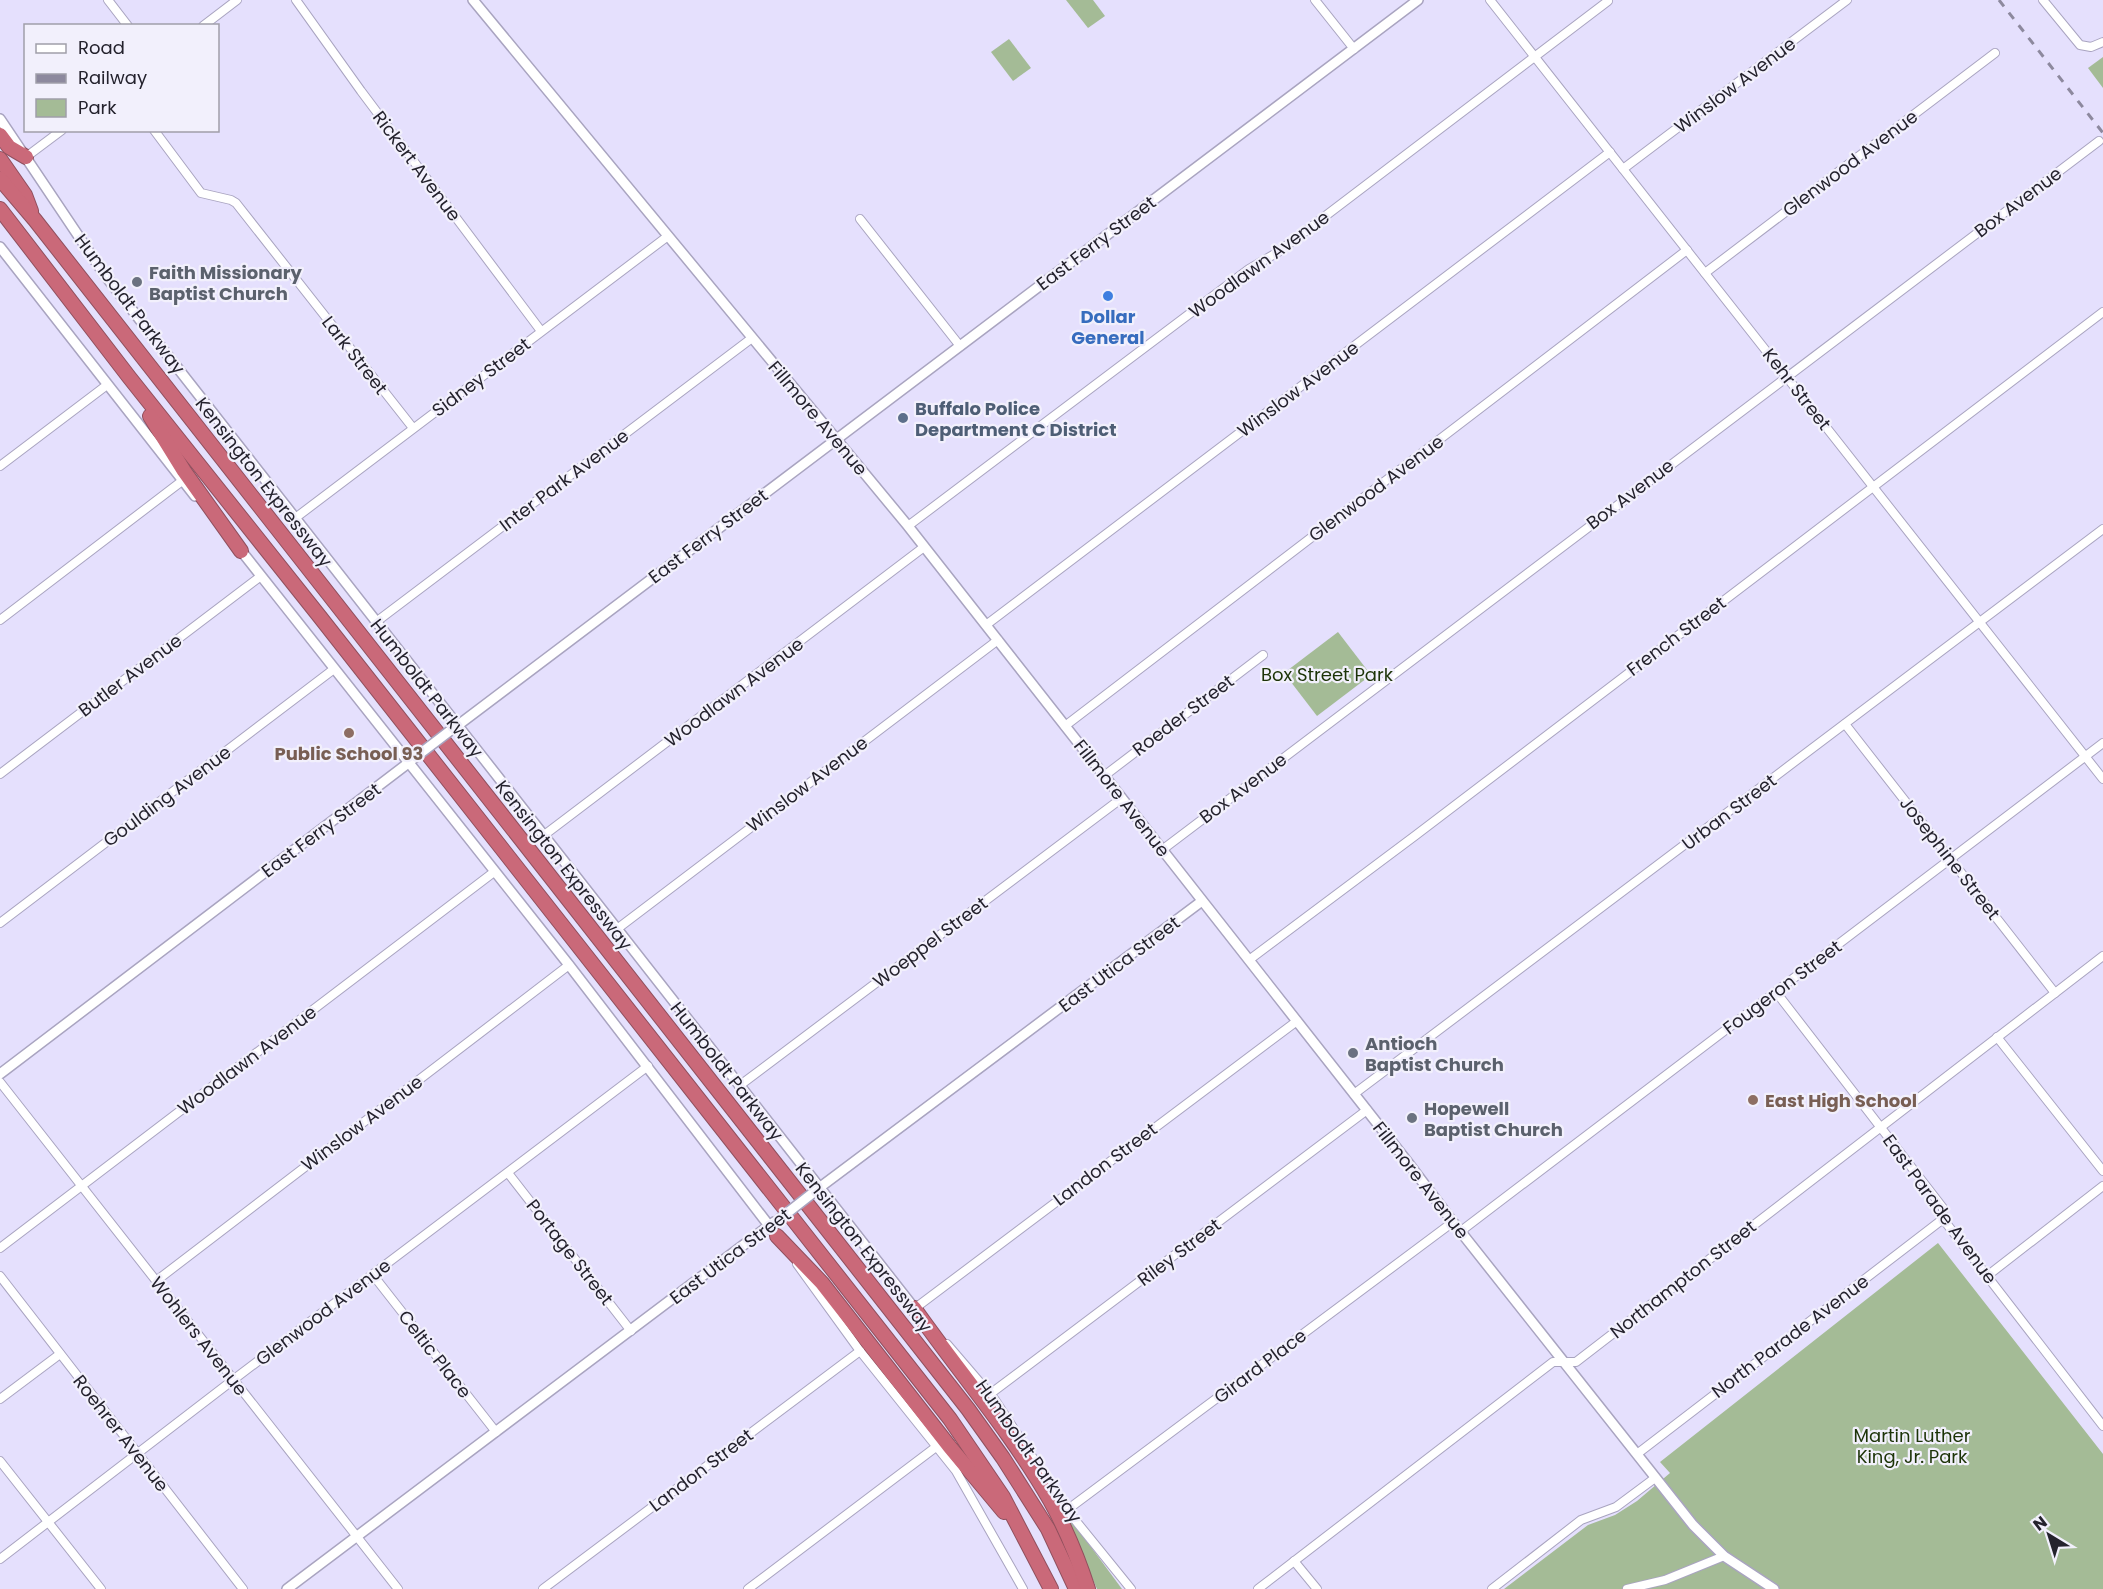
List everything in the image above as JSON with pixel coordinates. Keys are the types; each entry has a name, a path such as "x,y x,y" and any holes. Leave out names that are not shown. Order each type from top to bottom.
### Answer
{"highway":[{"path":"0,135 9,147 26,157"},
{"path":"0,159 25,195 35,220"},
{"name":"Kensington Expressway","path":"0,179 35,220 968,1409 1003,1458 1048,1529 1076,1589"},
{"path":"0,209 129,377 328,626 950,1419 984,1467 1026,1538 1052,1589"},
{"path":"129,377 184,471 241,551"},
{"path":"775,1227 822,1283 949,1446 1026,1538"},
{"path":"914,1308 998,1422 1050,1500 1074,1549 1088,1589"}],"street":[{"path":"108,0 126,24"},
{"path":"206,24 237,0"},
{"name":"Rickert Avenue","path":"296,0 361,91 541,331"},
{"name":"Fillmore Avenue","path":"473,0 908,526 1693,1525 1725,1556 1774,1589"},
{"path":"1315,0 1353,49"},
{"name":"East Ferry Street","path":"0,1074 1418,0"},
{"name":"Kehr Street","path":"1490,0 2103,779"},
{"name":"Winslow Avenue","path":"1623,169 1847,0"},
{"path":"2043,0 2080,45 2091,47 2103,42"},
{"name":"Woodlawn Avenue","path":"908,526 1249,269 1278,252 1608,1"},
{"name":"Glenwood Avenue","path":"1706,273 1995,53"},
{"name":"Humboldt Parkway","path":"0,119 104,274 376,622 454,728 617,928 817,1190 914,1308 964,1361 990,1394 1068,1510 1131,1589"},
{"path":"26,157 59,132"},
{"name":"Lark Street","path":"155,132 201,193 236,202 412,428"},
{"name":"Box Avenue","path":"1162,850 2099,141"},
{"name":"Winslow Avenue","path":"986,625 1610,152"},
{"path":"860,219 960,346"},
{"name":"Sidney Street","path":"294,519 668,236"},
{"path":"0,247 182,481 411,761 494,872 775,1227 860,1351 956,1471 1023,1589"},
{"name":"Glenwood Avenue","path":"1065,726 1687,250"},
{"name":"French Street","path":"1249,960 2103,312"},
{"name":"Inter Park Avenue","path":"376,622 752,338"},
{"path":"0,466 107,385"},
{"path":"0,620 182,481"},
{"name":"Urban Street","path":"1354,1094 2103,529"},
{"name":"Woodlawn Avenue","path":"543,836 924,547"},
{"name":"Butler Avenue","path":"0,774 261,576"},
{"name":"Winslow Avenue","path":"617,928 998,640"},
{"name":"Roeder Street","path":"1104,776 1263,655"},
{"name":"Goulding Avenue","path":"0,922 334,669"},
{"name":"Josephine Street","path":"1845,724 2055,993"},
{"name":"Fougeron Street","path":"1461,1232 2103,742"},
{"name":"Woeppel Street","path":"739,1086 1122,798"},
{"name":"Woodlawn Avenue","path":"0,1248 494,872"},
{"name":"East Utica Street","path":"287,1589 775,1227 817,1190 1202,901"},
{"name":"Northampton Street","path":"1258,1589 1553,1362 1576,1362 2103,956"},
{"name":"Winslow Avenue","path":"156,1281 569,965"},
{"name":"East Parade Avenue","path":"1776,992 1942,1208 1943,1219 2103,1426"},
{"name":"Landon Street","path":"914,1308 1298,1021"},
{"path":"1997,1037 2103,1171"},
{"name":"Glenwood Avenue","path":"0,1559 648,1066"},
{"name":"Wohlers Avenue","path":"0,1082 398,1589"},
{"name":"Riley Street","path":"990,1394 1367,1110"},
{"name":"Portage Street","path":"508,1173 632,1331"},
{"path":"1987,1275 2103,1186"},
{"name":"North Parade Avenue","path":"1637,1454 1943,1219"},
{"name":"Girard Place","path":"1068,1510 1453,1222"},
{"name":"Celtic Place","path":"373,1275 496,1432"},
{"name":"Roehrer Avenue","path":"0,1276 243,1589"},
{"name":"Landon Street","path":"543,1589 860,1351"},
{"path":"0,1399 60,1354"},
{"path":"748,1589 936,1447"},
{"path":"0,1461 100,1589"},
{"path":"1492,1589 1581,1520 1616,1507 1655,1478"},
{"path":"1627,1589 1665,1580 1725,1556"},
{"path":"1294,1561 1317,1589"}],"green space":[{"path":"1066,0 1093,0 1105,16 1088,28"},
{"path":"1009,39 1031,68 1013,81 991,52"},
{"path":"2103,57 2103,88 2088,68"},
{"name":"Box Street Park","path":"1338,632 1371,675 1317,716 1284,673"},
{"name":"Martin Luther King, Jr. Park","path":"1938,1243 2103,1454 2103,1589 1504,1589 1588,1525 1615,1515 1637,1501 1670,1473 1660,1462"},
{"path":"1060,1505 1122,1589 1097,1589"}],"railway":[{"path":"1999,0 2103,133"}],"place":[{"name":"Faith Missionary Baptist Church","path":"137,282"},
{"name":"Dollar General","path":"1108,296"},
{"name":"Buffalo Police Department C District","path":"903,418"},
{"name":"Public School 93","path":"349,733"},
{"name":"Antioch Baptist Church","path":"1353,1053"},
{"name":"East High School","path":"1753,1100"},
{"name":"Hopewell Baptist Church","path":"1412,1118"}]}
